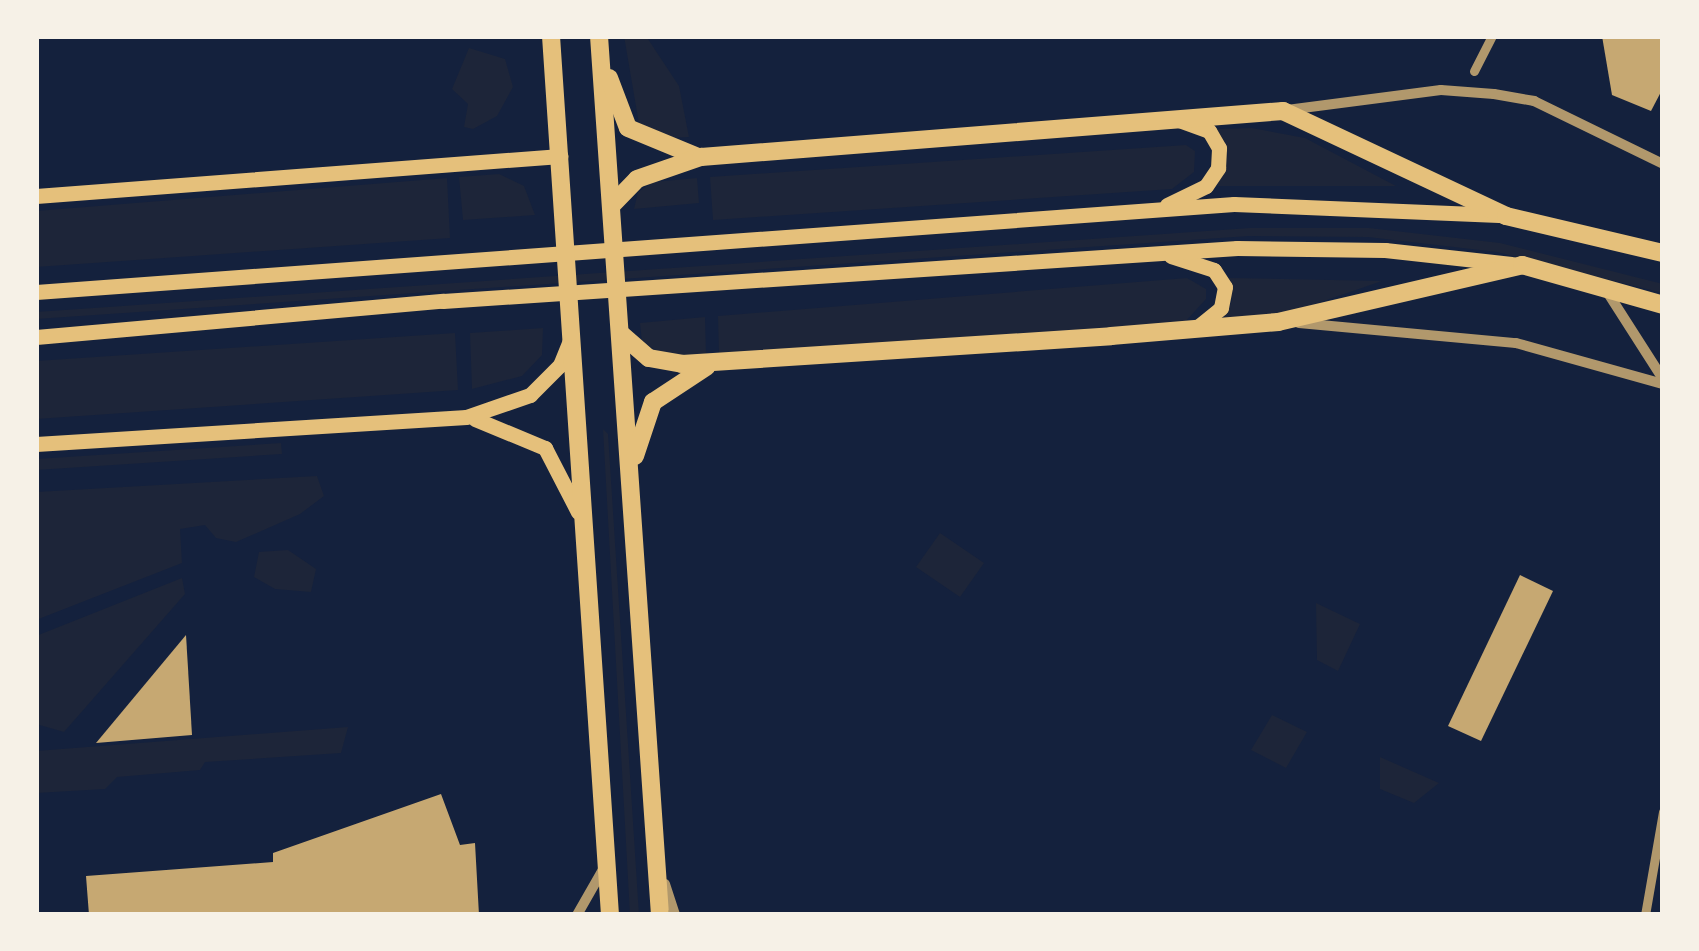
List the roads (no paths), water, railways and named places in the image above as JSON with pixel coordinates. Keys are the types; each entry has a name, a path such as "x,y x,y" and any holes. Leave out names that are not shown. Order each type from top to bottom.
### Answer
{"main road":[{"path":"551,36 610,915"},
{"path":"599,43 628,128 668,151 700,157"},
{"path":"599,43 660,915"},
{"path":"612,212 637,178 700,157 1283,111 1321,122 1506,216"},
{"path":"1159,208 1206,186 1218,168 1220,148 1209,131 1175,119"},
{"path":"36,196 560,156"},
{"path":"36,292 1159,208 1383,204 1506,216 1663,253"},
{"path":"36,337 1163,253 1385,250 1522,265 1663,305"},
{"path":"1163,253 1214,271 1225,286 1221,308 1194,329"},
{"path":"620,333 650,358 714,363 1194,329 1278,322 1522,265"},
{"path":"36,444 466,417 530,395 560,365 572,337"},
{"path":"632,472 653,402 714,363"},
{"path":"466,417 544,448 584,528"}],"street":[{"path":"1474,71 1492,36"},
{"path":"1283,111 1441,90 1494,94 1534,101 1663,164"},
{"path":"1604,288 1663,381"},
{"path":"1278,322 1516,343 1663,381"},
{"path":"1646,915 1663,812"},
{"path":"655,844 676,915"},
{"path":"578,915 606,863"}]}
